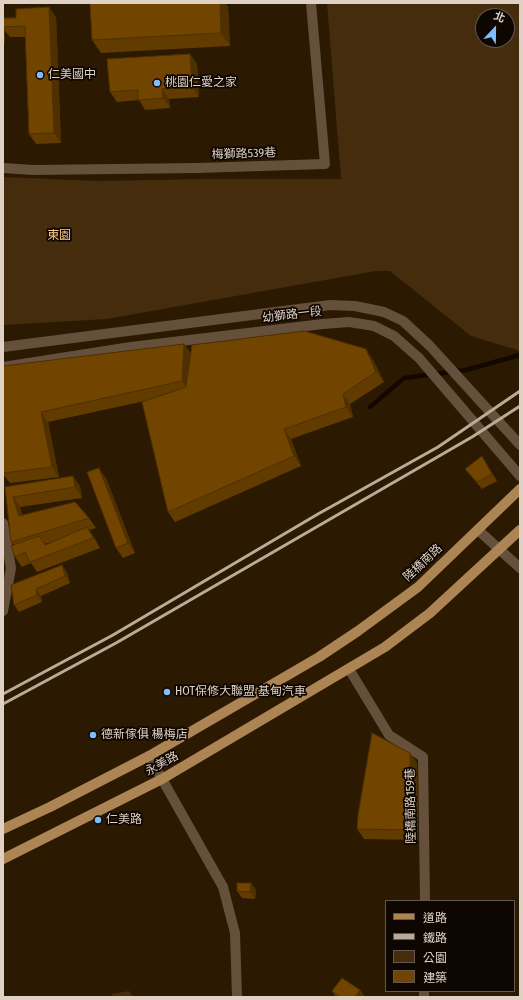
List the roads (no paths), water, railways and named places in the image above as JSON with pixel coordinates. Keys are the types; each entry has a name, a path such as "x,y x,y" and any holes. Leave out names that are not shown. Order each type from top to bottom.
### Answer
{"main road":[{"name":"陸橋南路","path":"336,645 358,631 418,587 520,489"},
{"path":"348,669 385,647 430,613 520,530"},
{"name":"永美路","path":"3,829 50,807 149,756 312,661 336,645"},
{"name":"永美路","path":"3,858 162,780 348,669"}],"street":[{"name":"梅獅路539巷","path":"3,168 33,170 198,168 325,164 310,3"},
{"name":"幼獅路一段","path":"3,347 330,305 355,306 384,312 403,321 430,346 520,445"},
{"name":"幼獅路一段","path":"3,367 131,347 323,324 349,322 374,326 394,336 419,358 520,476"},
{"path":"3,523 11,568 3,611"},
{"path":"478,530 520,568"},
{"name":"陸橋南路159巷","path":"348,669 389,735 423,758 426,900"},
{"path":"149,756 223,887 235,933 237,997"}],"waterway":[{"path":"370,407 404,378 466,370 520,355"}],"railway":[{"path":"3,694 113,635 318,514 438,447 520,391"},
{"path":"3,704 116,643 472,437 520,406"}],"place":[{"name":"仁美國中","path":"40,75"},
{"name":"桃園仁愛之家","path":"157,83"},
{"name":"HOT保修大聯盟 基甸汽車","path":"167,692"},
{"name":"德新傢俱 楊梅店","path":"93,735"},
{"name":"仁美路","path":"98,820"}],"park label":[{"name":"東園","path":"59,236"}]}
